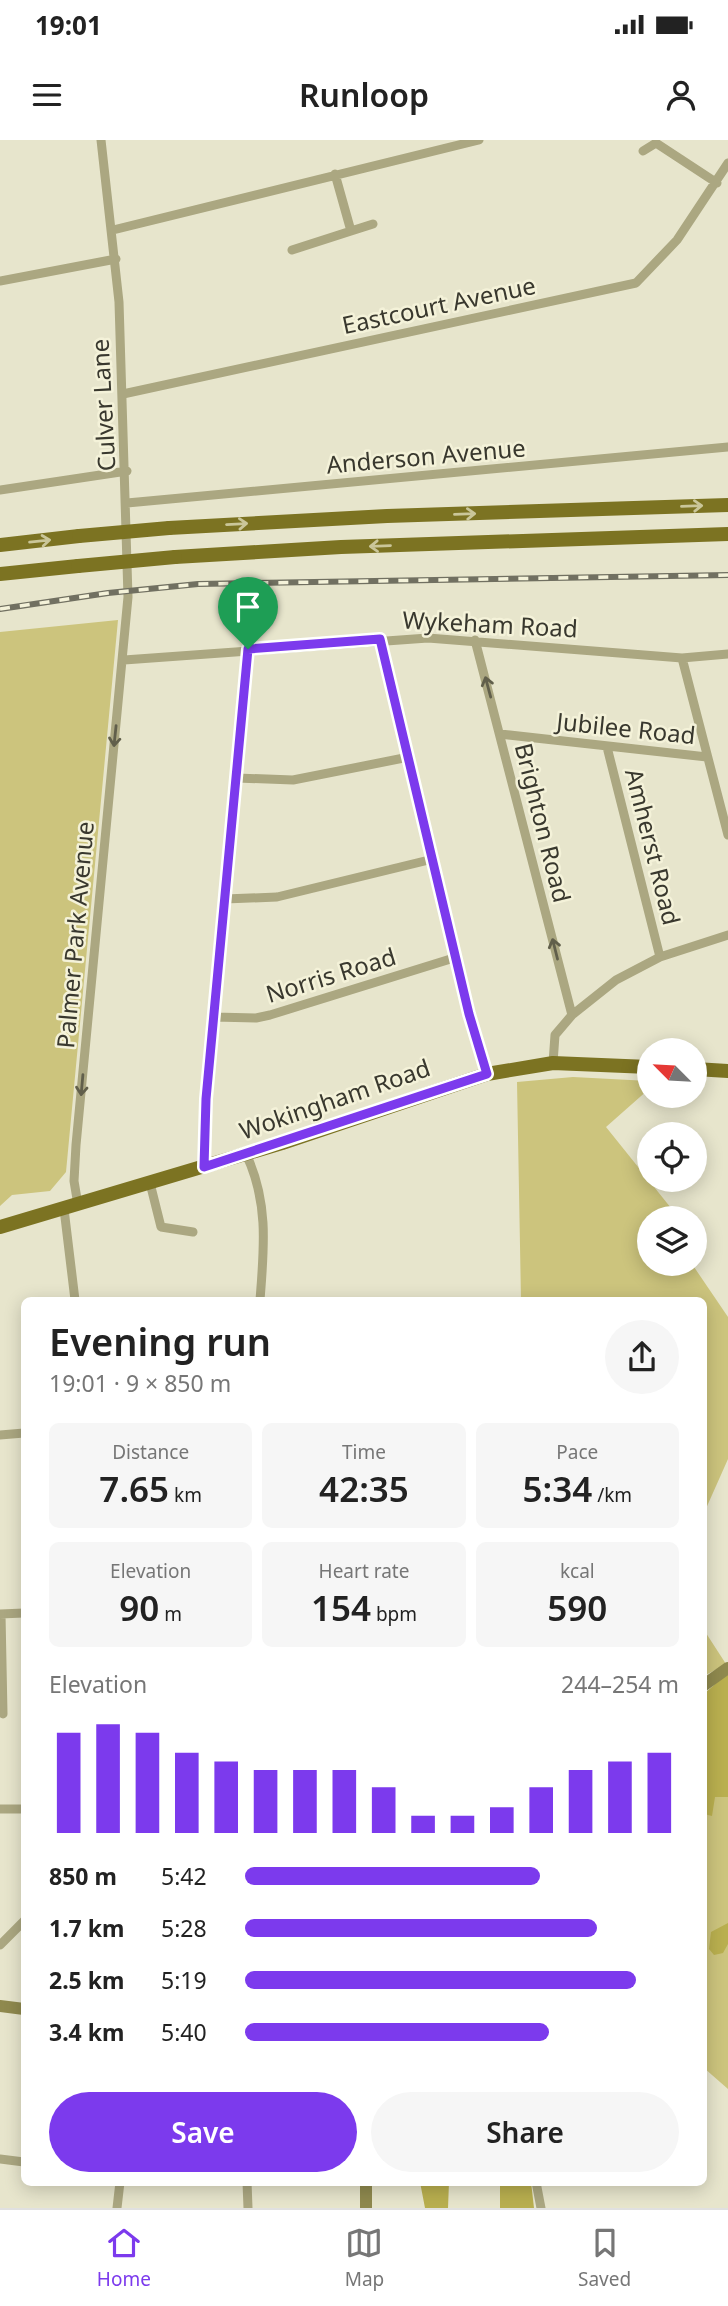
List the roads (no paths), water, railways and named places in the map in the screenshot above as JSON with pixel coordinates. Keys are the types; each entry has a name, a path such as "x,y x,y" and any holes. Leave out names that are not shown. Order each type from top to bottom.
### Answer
{"main road":[{"path":"0,545 169,528 387,516 728,505"},
{"path":"0,574 175,557 341,547 728,534"},
{"name":"Wokingham Road","path":"0,1227 246,1154 487,1074 553,1063 637,1066"},
{"path":"707,1070 728,1071"}],"street":[{"name":"Culver Lane","path":"101,140 116,259 127,471 128,597 123,664"},
{"path":"113,230 479,140"},
{"path":"643,151 656,143 717,183"},
{"name":"Eastcourt Avenue","path":"123,394 636,284 677,240 728,163"},
{"path":"335,174 351,231"},
{"path":"292,250 373,224"},
{"path":"0,281 116,259"},
{"name":"Anderson Avenue","path":"127,503 728,447"},
{"path":"0,490 127,471"},
{"path":"380,639 469,1014 487,1074"},
{"name":"Wykeham Road","path":"123,664 142,657 380,639 475,640 682,658 728,654"},
{"name":"Brighton Road","path":"475,640 572,1015"},
{"path":"204,1167 214,1017 248,649"},
{"path":"682,658 728,835"},
{"name":"Palmer Park Avenue","path":"75,1297 71,1207 123,664"},
{"name":"Jubilee Road","path":"500,734 707,757"},
{"name":"Amherst Road","path":"607,747 660,957"},
{"path":"237,778 293,780 408,757"},
{"path":"225,899 276,897 433,859"},
{"path":"553,1063 555,1035 572,1015 616,980 660,957 728,935"},
{"name":"Norris Road","path":"214,1017 256,1018 270,1015 457,957"},
{"path":"246,1154 255,1171 263,1206 260,1297"},
{"path":"150,1183 161,1227 193,1232"},
{"path":"0,1435 21,1433"},
{"path":"3,1714 0,1614 21,1613"},
{"path":"707,1683 728,1668"},
{"path":"0,1809 21,1809"},
{"path":"0,1945 21,1924"},
{"path":"0,2007 21,2009"},
{"path":"0,2159 21,2162"},
{"path":"117,2208 120,2186"},
{"path":"247,2186 248,2208"},
{"path":"366,2186 366,2208"},
{"path":"537,2186 541,2208"}],"railway":[{"path":"0,609 108,593 198,584 728,575"}]}
